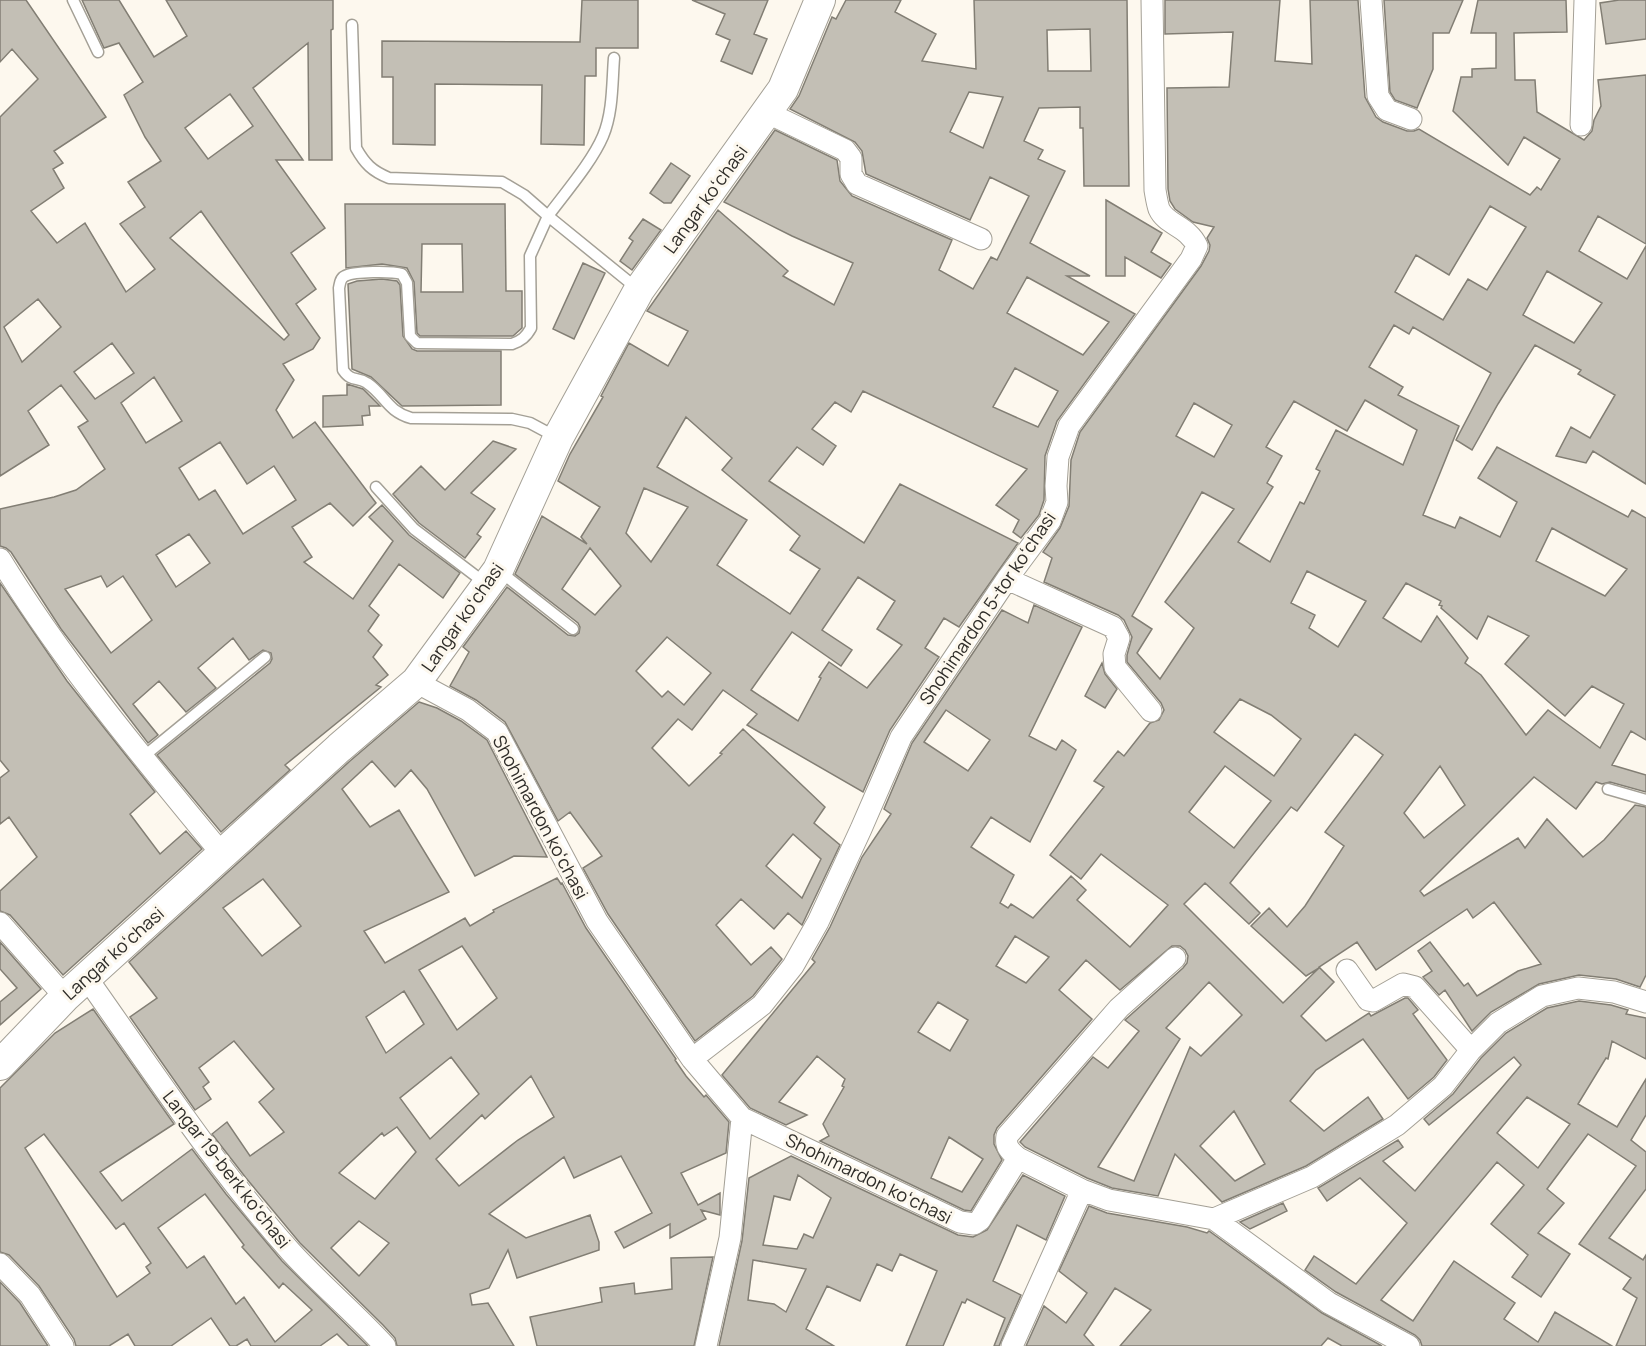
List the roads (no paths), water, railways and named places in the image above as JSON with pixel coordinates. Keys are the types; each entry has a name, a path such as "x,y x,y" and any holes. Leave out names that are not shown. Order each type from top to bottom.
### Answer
{"street":[{"name":"Langar koʻchasi","path":"0,1065 76,987 339,748 416,682 493,577 558,438 639,290 783,90 820,0"},
{"name":"Shohimardon 5-tor koʻchasi","path":"692,1059 762,1005 793,966 819,922 901,736 1007,579 1050,521 1057,502 1058,457 1069,426 1191,259 1197,246 1192,235 1166,218 1159,210 1155,190 1152,0"},
{"path":"1371,0 1378,96 1387,110 1411,119"},
{"path":"1581,125 1585,0"},
{"path":"768,113 845,150 852,158 851,174 857,184 981,239"},
{"path":"0,559 28,604 143,757 222,855"},
{"path":"1007,579 1113,627 1119,638 1114,654 1115,667 1151,711"},
{"name":"Shohimardon koʻchasi","path":"416,682 468,710 497,732 597,921 692,1059 742,1118 960,1222 974,1224 980,1220 1018,1158"},
{"name":"Langar 19-berk koʻchasi","path":"0,923 76,987 292,1253 361,1319 385,1346"},
{"path":"1175,958 1119,1008 1007,1136 1008,1149 1018,1158 1082,1190 1108,1200 1214,1219 1329,1303 1409,1346"},
{"path":"1347,970 1368,1000 1373,1001 1403,984 1415,987 1472,1050"},
{"path":"1214,1219 1311,1177 1397,1125 1443,1086 1472,1050 1498,1023 1542,996 1578,988 1614,992 1646,1002"},
{"path":"706,1346 730,1238 742,1118"},
{"path":"1012,1346 1082,1190"},
{"path":"0,1264 30,1295 63,1346"}],"lane":[{"path":"73,0 98,52"},
{"path":"352,25 356,148 364,163 375,173 389,178 502,182 524,195 639,290"},
{"path":"558,438 520,420 411,418 391,409 369,384 347,376 343,370 340,280 354,273 396,272 402,274 407,283 410,332 417,343 512,344 527,336 531,328 530,256 548,216 604,135 609,118 614,58"},
{"path":"375,487 414,529 573,629"},
{"path":"143,757 265,657"},
{"path":"1608,789 1646,801"}]}
